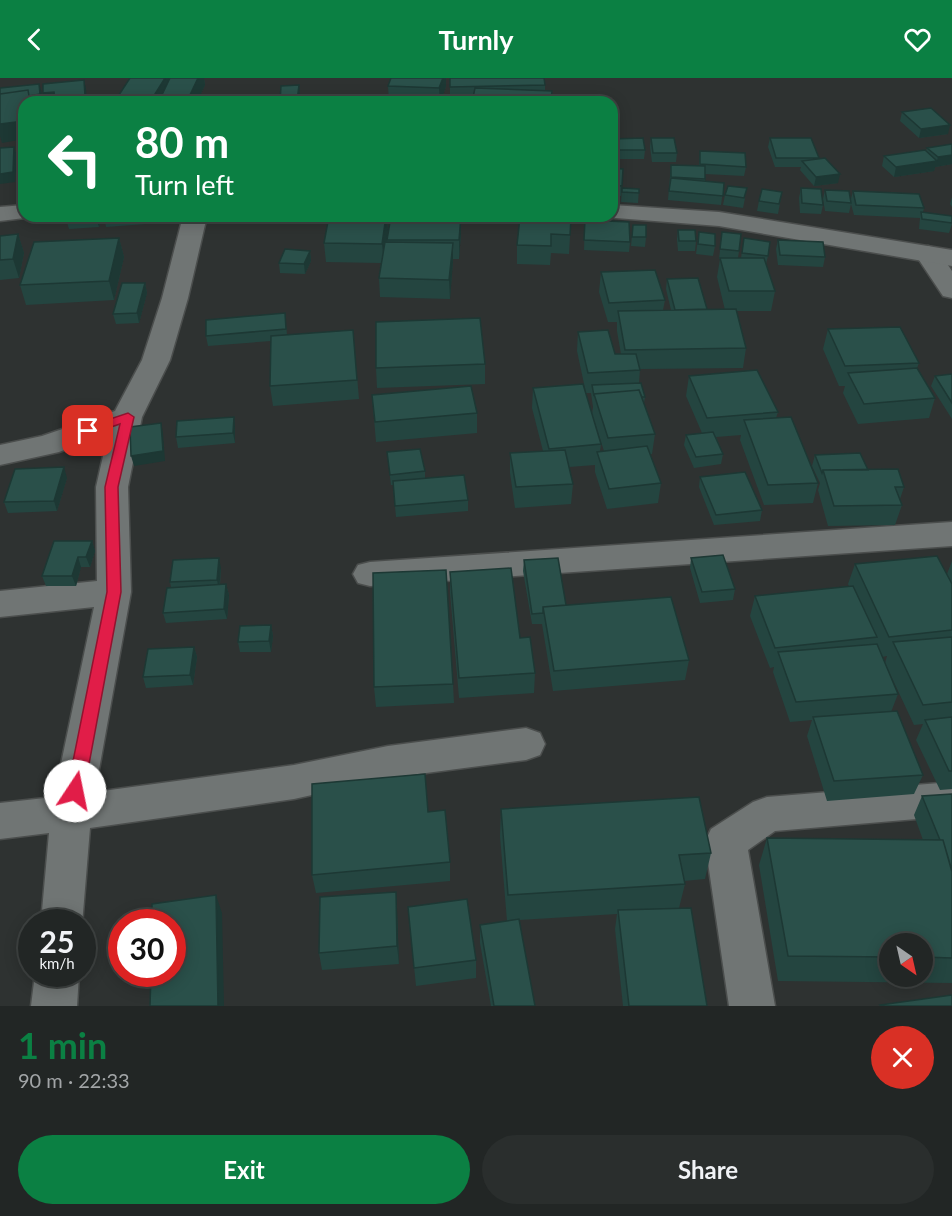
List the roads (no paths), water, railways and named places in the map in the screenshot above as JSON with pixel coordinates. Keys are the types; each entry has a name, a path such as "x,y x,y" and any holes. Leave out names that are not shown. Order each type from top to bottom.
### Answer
{"street":[{"path":"0,214 18,212"},
{"path":"618,212 719,219 940,256 952,290"},
{"path":"63,909 71,813 114,592 112,487 128,417 156,360 175,298 194,222"},
{"path":"0,455 48,445 128,417"},
{"path":"370,574 952,534"},
{"path":"0,604 114,592"},
{"path":"0,821 294,782 388,762 526,744"},
{"path":"752,1006 726,842 768,814 952,799"},
{"path":"54,1006 56,987"}]}
